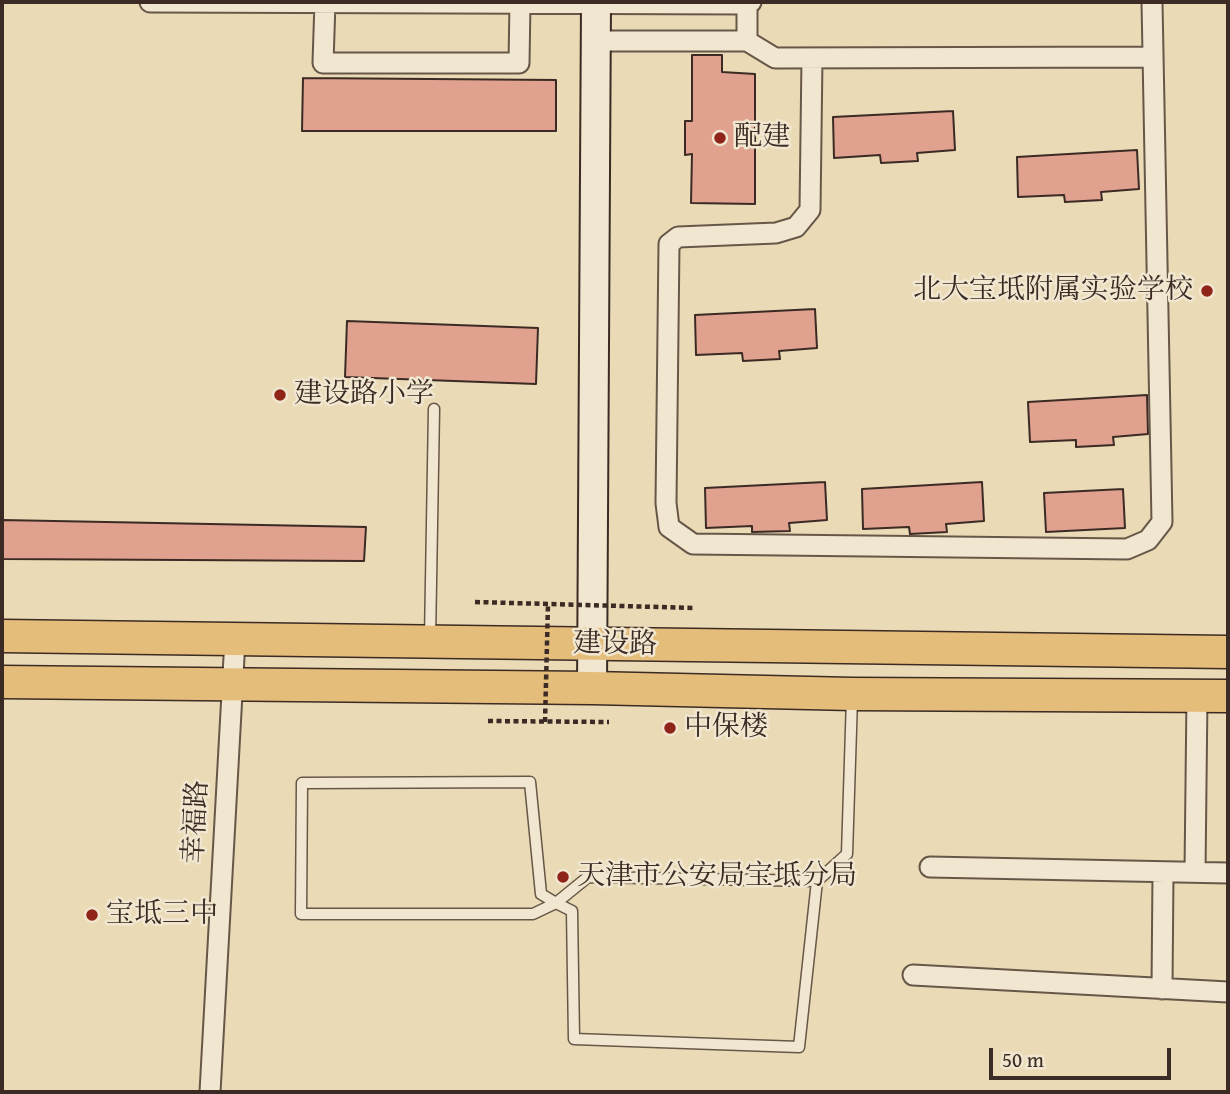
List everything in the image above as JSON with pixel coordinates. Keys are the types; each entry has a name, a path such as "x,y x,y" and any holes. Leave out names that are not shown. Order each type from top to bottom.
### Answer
{"main road":[{"name":"建设路","path":"2,636 1228,652"},
{"name":"建设路","path":"2,682 592,688 852,694 1228,696"}],"street":[{"path":"150,2 749,3 747,41"},
{"path":"325,2 323,62 491,63 519,63 520,3"},
{"path":"592,688 596,2"},
{"path":"812,58 810,210 796,228 776,233 678,237 669,244 666,503 669,527 693,544 1127,549 1148,540 1162,522 1152,2"},
{"path":"596,41 747,41 775,58 1153,57"},
{"name":"幸福路","path":"210,1092 235,639"},
{"path":"1195,872 1197,696"},
{"path":"930,867 1228,873"},
{"path":"1162,989 1163,873"},
{"path":"913,975 1228,992"}],"lane":[{"path":"430,640 434,408"},
{"path":"817,881 588,877 556,903 533,914 301,914 302,783 530,782 541,894 556,903 572,911 574,1039 799,1047 817,881 847,854 852,694"}],"path":[{"path":"475,602 695,608"},
{"path":"545,722 548,604"},
{"path":"488,721 609,722"}],"building":[{"name":"配建","path":"692,55 722,55 722,72 755,74 755,204 691,203 692,154 685,155 685,121 692,121"},
{"path":"303,78 556,80 556,131 302,131"},
{"path":"953,111 955,150 917,153 918,161 881,163 880,155 834,158 833,117"},
{"path":"1137,150 1139,189 1101,192 1102,200 1065,202 1064,195 1018,197 1017,157"},
{"path":"815,309 817,348 779,351 780,359 743,361 742,353 696,355 695,315"},
{"path":"347,321 538,328 536,384 345,377"},
{"path":"1147,395 1148,434 1113,437 1114,445 1076,447 1076,440 1030,442 1028,402"},
{"path":"825,482 827,520 789,523 790,531 752,532 752,526 706,528 705,488"},
{"path":"982,482 984,521 946,524 947,532 910,534 909,527 863,529 862,489"},
{"path":"1123,489 1125,528 1046,532 1044,493"},
{"path":"2,520 366,527 364,561 2,559"}],"place":[{"name":"配建","path":"720,138"},
{"name":"北大宝坻附属实验学校","path":"1207,291"},
{"name":"建设路小学","path":"280,395"},
{"name":"中保楼","path":"670,728"},
{"name":"天津市公安局宝坻分局","path":"563,877"},
{"name":"宝坻三中","path":"92,915"}]}
